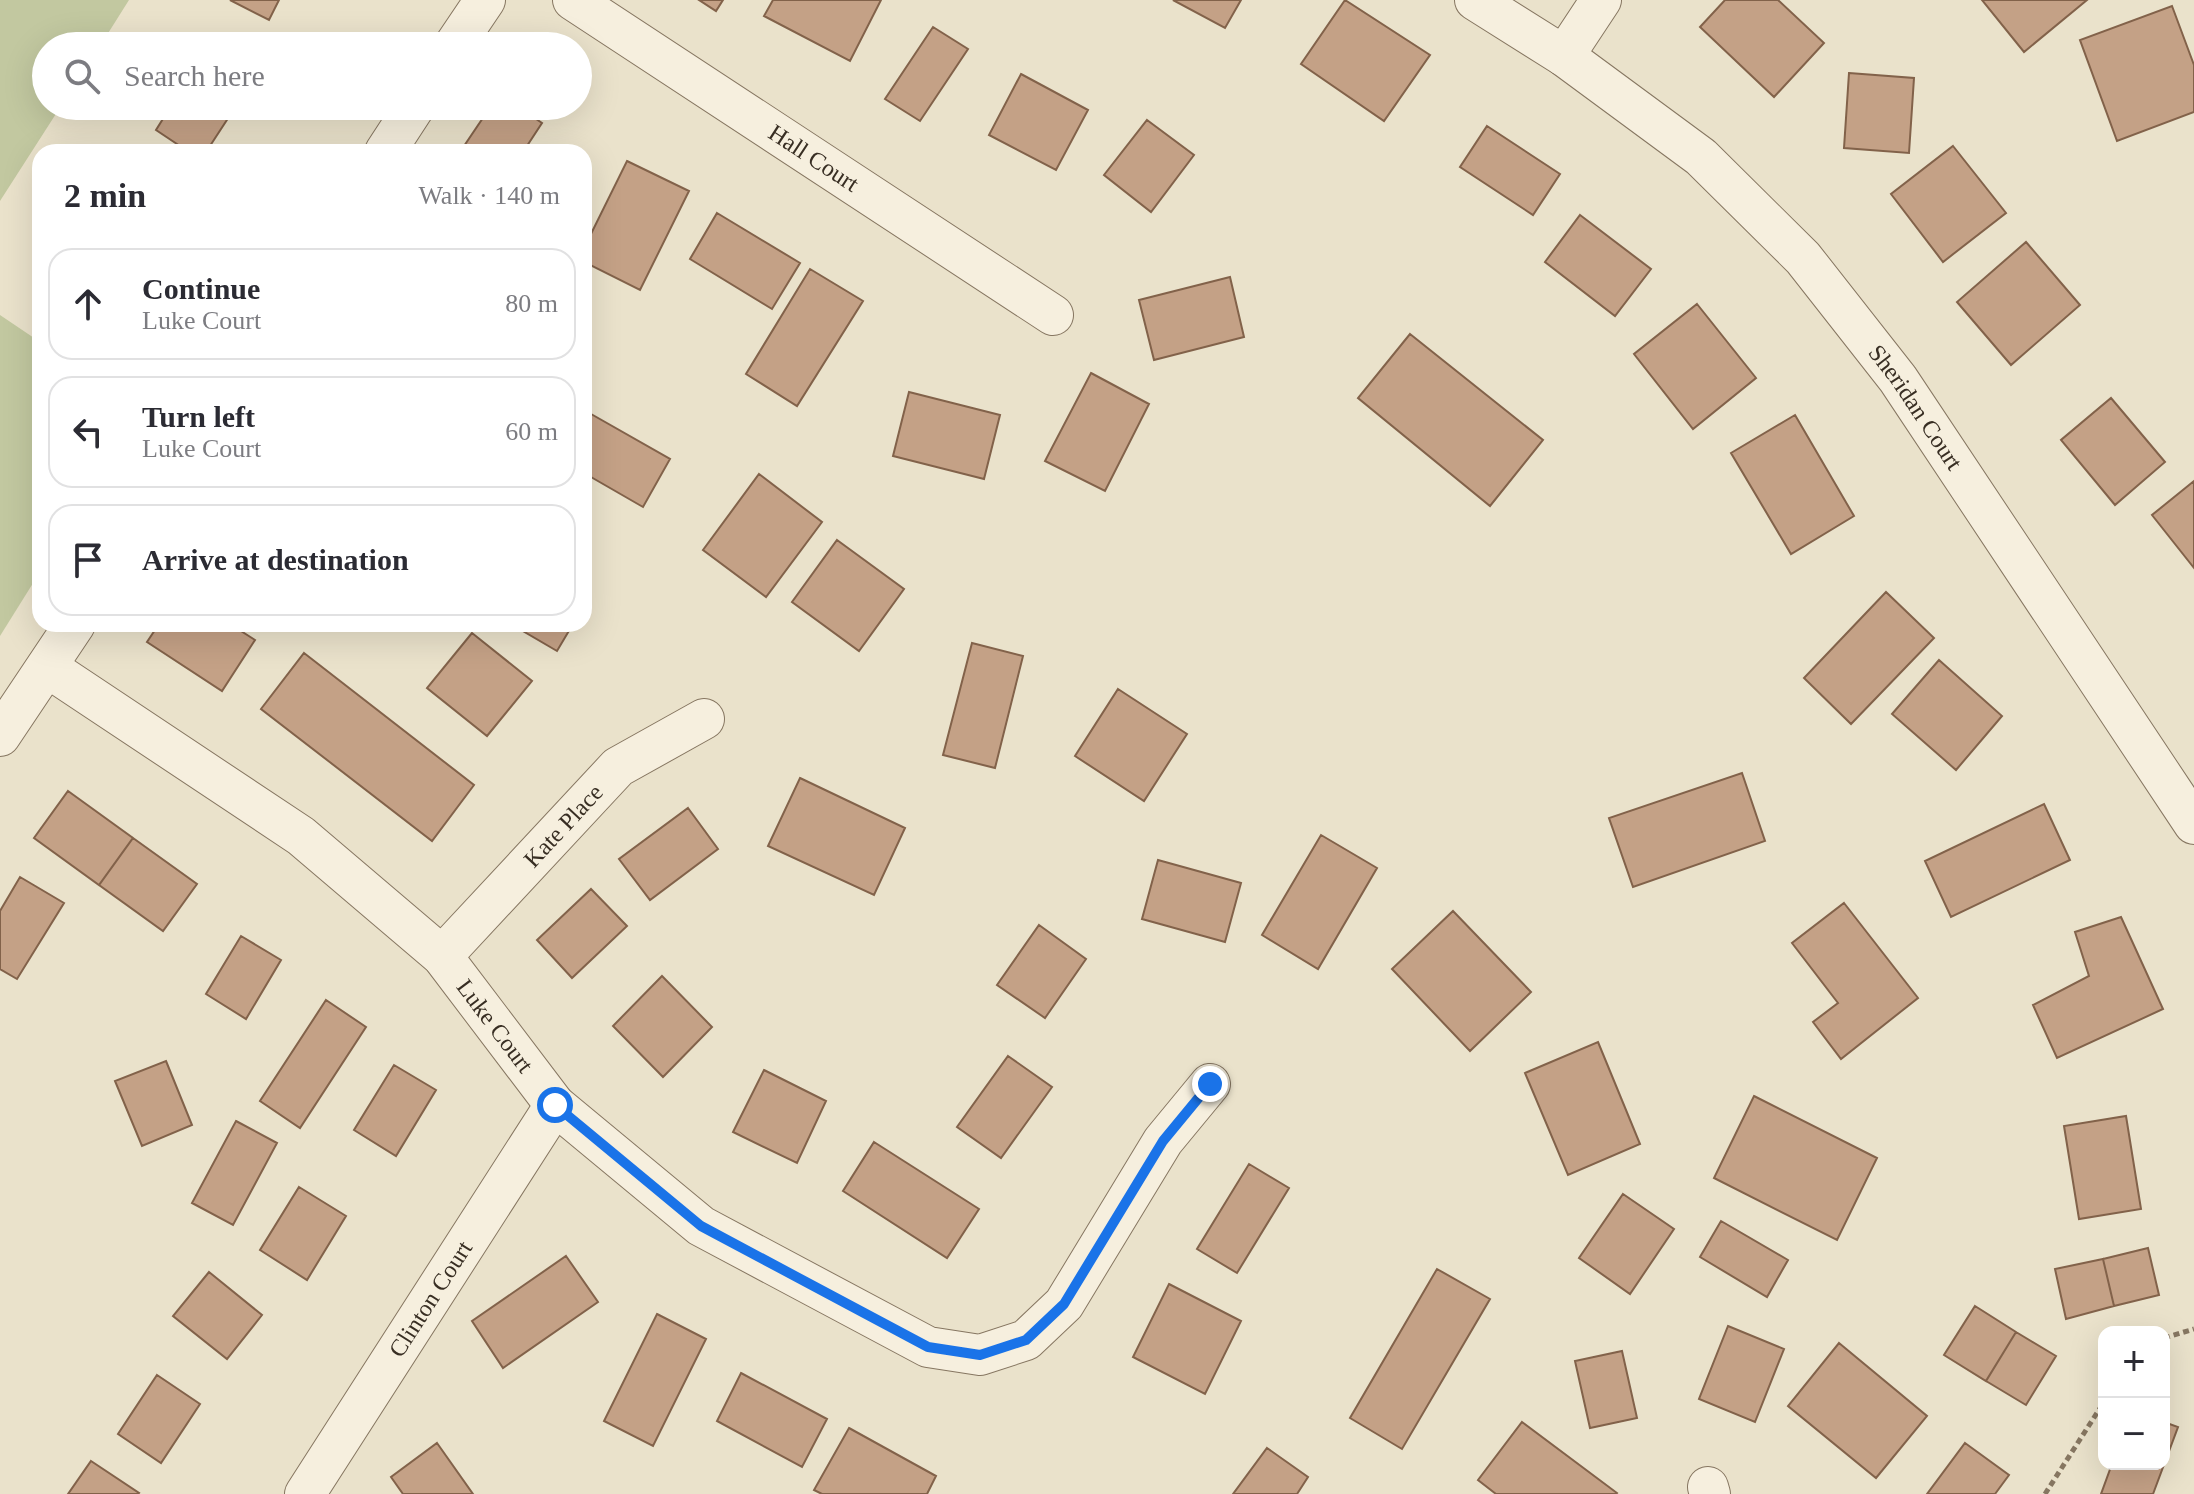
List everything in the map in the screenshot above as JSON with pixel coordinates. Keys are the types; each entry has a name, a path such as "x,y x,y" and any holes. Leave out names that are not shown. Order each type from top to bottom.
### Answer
{"street":[{"path":"463,32 485,0"},
{"name":"Hall Court","path":"573,0 1053,315"},
{"name":"Sheridan Court","path":"1475,0 1564,56 1701,157 1803,258 1898,379 2194,824"},
{"path":"1564,56 1601,0"},
{"path":"390,144 406,120"},
{"path":"0,736 70,632"},
{"name":"Luke Court","path":"47,667 301,836 442,956 555,1105 701,1226 928,1347 980,1355 1026,1340 1064,1304 1163,1141 1210,1084"},
{"name":"Kate Place","path":"442,956 618,767 704,719"},
{"name":"Clinton Court","path":"305,1494 555,1105"}],"path":[{"path":"2170,1336 2194,1329"},
{"path":"2045,1494 2098,1411"}],"green space":[{"path":"0,0 129,0 109,32 32,32 32,120 52,120 37,144 32,144 32,151 0,201"},
{"path":"0,315 32,337 32,585 0,636"}],"building":[{"path":"230,0 279,0 269,20"},
{"path":"699,0 723,0 716,11"},
{"path":"773,0 881,0 850,61 764,16"},
{"path":"1173,0 1241,0 1225,28"},
{"path":"1345,0 1430,55 1384,121 1301,64"},
{"path":"1725,0 1778,0 1824,43 1774,97 1700,27"},
{"path":"1982,0 2087,0 2024,52"},
{"path":"2172,6 2194,65 2194,112 2117,141 2080,40"},
{"path":"933,27 968,49 920,121 885,99"},
{"path":"1849,73 1914,78 1909,153 1844,148"},
{"path":"1021,74 1088,110 1056,170 989,135"},
{"path":"162,120 227,120 211,144 177,144 156,130"},
{"path":"482,120 538,120 542,123 528,144 465,144"},
{"path":"1147,120 1194,155 1151,212 1104,175"},
{"path":"1487,126 1560,174 1533,215 1460,167"},
{"path":"1953,146 2006,213 1943,262 1891,194"},
{"path":"627,161 689,191 640,290 592,266 592,232"},
{"path":"717,213 800,263 772,309 690,259"},
{"path":"1580,215 1651,269 1615,316 1545,262"},
{"path":"2026,242 2080,305 2011,365 1957,302"},
{"path":"810,269 863,301 797,406 746,374"},
{"path":"1230,277 1244,337 1154,360 1139,300"},
{"path":"1697,304 1756,378 1693,429 1634,354"},
{"path":"1410,334 1543,440 1490,506 1358,398"},
{"path":"1091,373 1149,404 1105,491 1045,461"},
{"path":"909,392 1000,415 984,479 893,456"},
{"path":"2111,398 2165,462 2115,505 2061,440"},
{"path":"592,415 670,459 643,507 592,478"},
{"path":"1795,415 1854,516 1791,554 1731,453"},
{"path":"759,474 822,522 766,597 703,550"},
{"path":"2194,481 2194,568 2152,515"},
{"path":"837,540 904,589 859,651 792,602"},
{"path":"1886,592 1934,638 1851,724 1804,678"},
{"path":"154,632 242,632 255,640 222,691 147,642"},
{"path":"525,632 568,632 557,651"},
{"path":"472,633 532,681 487,736 427,688"},
{"path":"972,643 1023,656 995,768 943,755"},
{"path":"304,653 474,785 432,841 261,709"},
{"path":"1939,660 2002,716 1956,770 1892,714"},
{"path":"1118,689 1187,734 1144,801 1075,756"},
{"path":"1742,773 1765,841 1633,887 1609,818"},
{"path":"800,778 905,828 874,895 768,846"},
{"path":"68,791 133,838 99,885 34,838"},
{"path":"2044,804 2070,860 1951,917 1925,861"},
{"path":"688,808 718,849 650,900 619,859"},
{"path":"1321,835 1377,868 1318,969 1262,935"},
{"path":"133,838 197,884 163,931 99,885"},
{"path":"1158,860 1241,883 1225,942 1142,919"},
{"path":"20,877 64,903 17,979 0,969 0,911"},
{"path":"591,889 627,926 572,978 537,940"},
{"path":"1844,903 1918,998 1841,1059 1813,1022 1838,1003 1792,943"},
{"path":"1453,911 1531,992 1470,1051 1392,969"},
{"path":"2121,917 2163,1009 2057,1058 2033,1005 2089,976 2075,932"},
{"path":"1039,925 1086,959 1045,1018 997,985"},
{"path":"241,936 281,960 246,1019 206,994"},
{"path":"662,976 712,1027 663,1077 613,1026"},
{"path":"326,1000 366,1027 300,1128 260,1101"},
{"path":"1598,1042 1640,1144 1568,1175 1525,1073"},
{"path":"1008,1056 1052,1087 1001,1158 957,1127"},
{"path":"166,1061 192,1125 142,1146 115,1081"},
{"path":"394,1065 436,1090 396,1156 354,1130"},
{"path":"764,1070 826,1101 797,1163 733,1132"},
{"path":"1754,1096 1877,1158 1837,1240 1714,1178"},
{"path":"2126,1116 2141,1209 2079,1219 2064,1126"},
{"path":"236,1121 277,1143 233,1225 192,1203"},
{"path":"874,1142 979,1209 947,1258 843,1191"},
{"path":"1249,1164 1289,1188 1237,1273 1197,1249"},
{"path":"299,1187 346,1216 307,1280 260,1250"},
{"path":"1623,1194 1674,1229 1630,1294 1579,1258"},
{"path":"1721,1221 1788,1260 1767,1297 1700,1257"},
{"path":"2148,1248 2159,1295 2114,1306 2103,1259"},
{"path":"566,1256 598,1302 503,1368 472,1321"},
{"path":"2103,1259 2114,1306 2066,1319 2055,1269"},
{"path":"1437,1269 1490,1299 1402,1449 1350,1418"},
{"path":"209,1272 262,1315 227,1359 173,1316"},
{"path":"1169,1284 1241,1321 1205,1394 1133,1357"},
{"path":"1975,1306 2016,1332 1986,1381 1944,1355"},
{"path":"657,1314 706,1339 653,1446 604,1421"},
{"path":"1728,1326 1784,1349 1755,1422 1699,1399"},
{"path":"2016,1332 2056,1356 2026,1405 1986,1381"},
{"path":"1839,1343 1927,1416 1876,1478 1788,1406"},
{"path":"1622,1351 1637,1418 1590,1428 1575,1361"},
{"path":"741,1373 827,1419 802,1467 717,1421"},
{"path":"157,1375 200,1404 161,1463 118,1434"},
{"path":"1522,1422 1617,1493 1496,1494 1478,1480"},
{"path":"2170,1424 2178,1427 2170,1448"},
{"path":"849,1428 936,1476 927,1494 822,1494 814,1490"},
{"path":"437,1443 473,1494 403,1494 391,1477"},
{"path":"1965,1443 2009,1475 1995,1494 1927,1494"},
{"path":"1267,1448 1308,1477 1297,1494 1233,1494"},
{"path":"91,1461 139,1493 68,1494"},
{"path":"2110,1470 2162,1470 2153,1494 2101,1494"}],"route":[{"path":"555,1105 701,1226 928,1347 980,1355 1026,1340 1064,1304 1163,1141 1210,1084"}]}
